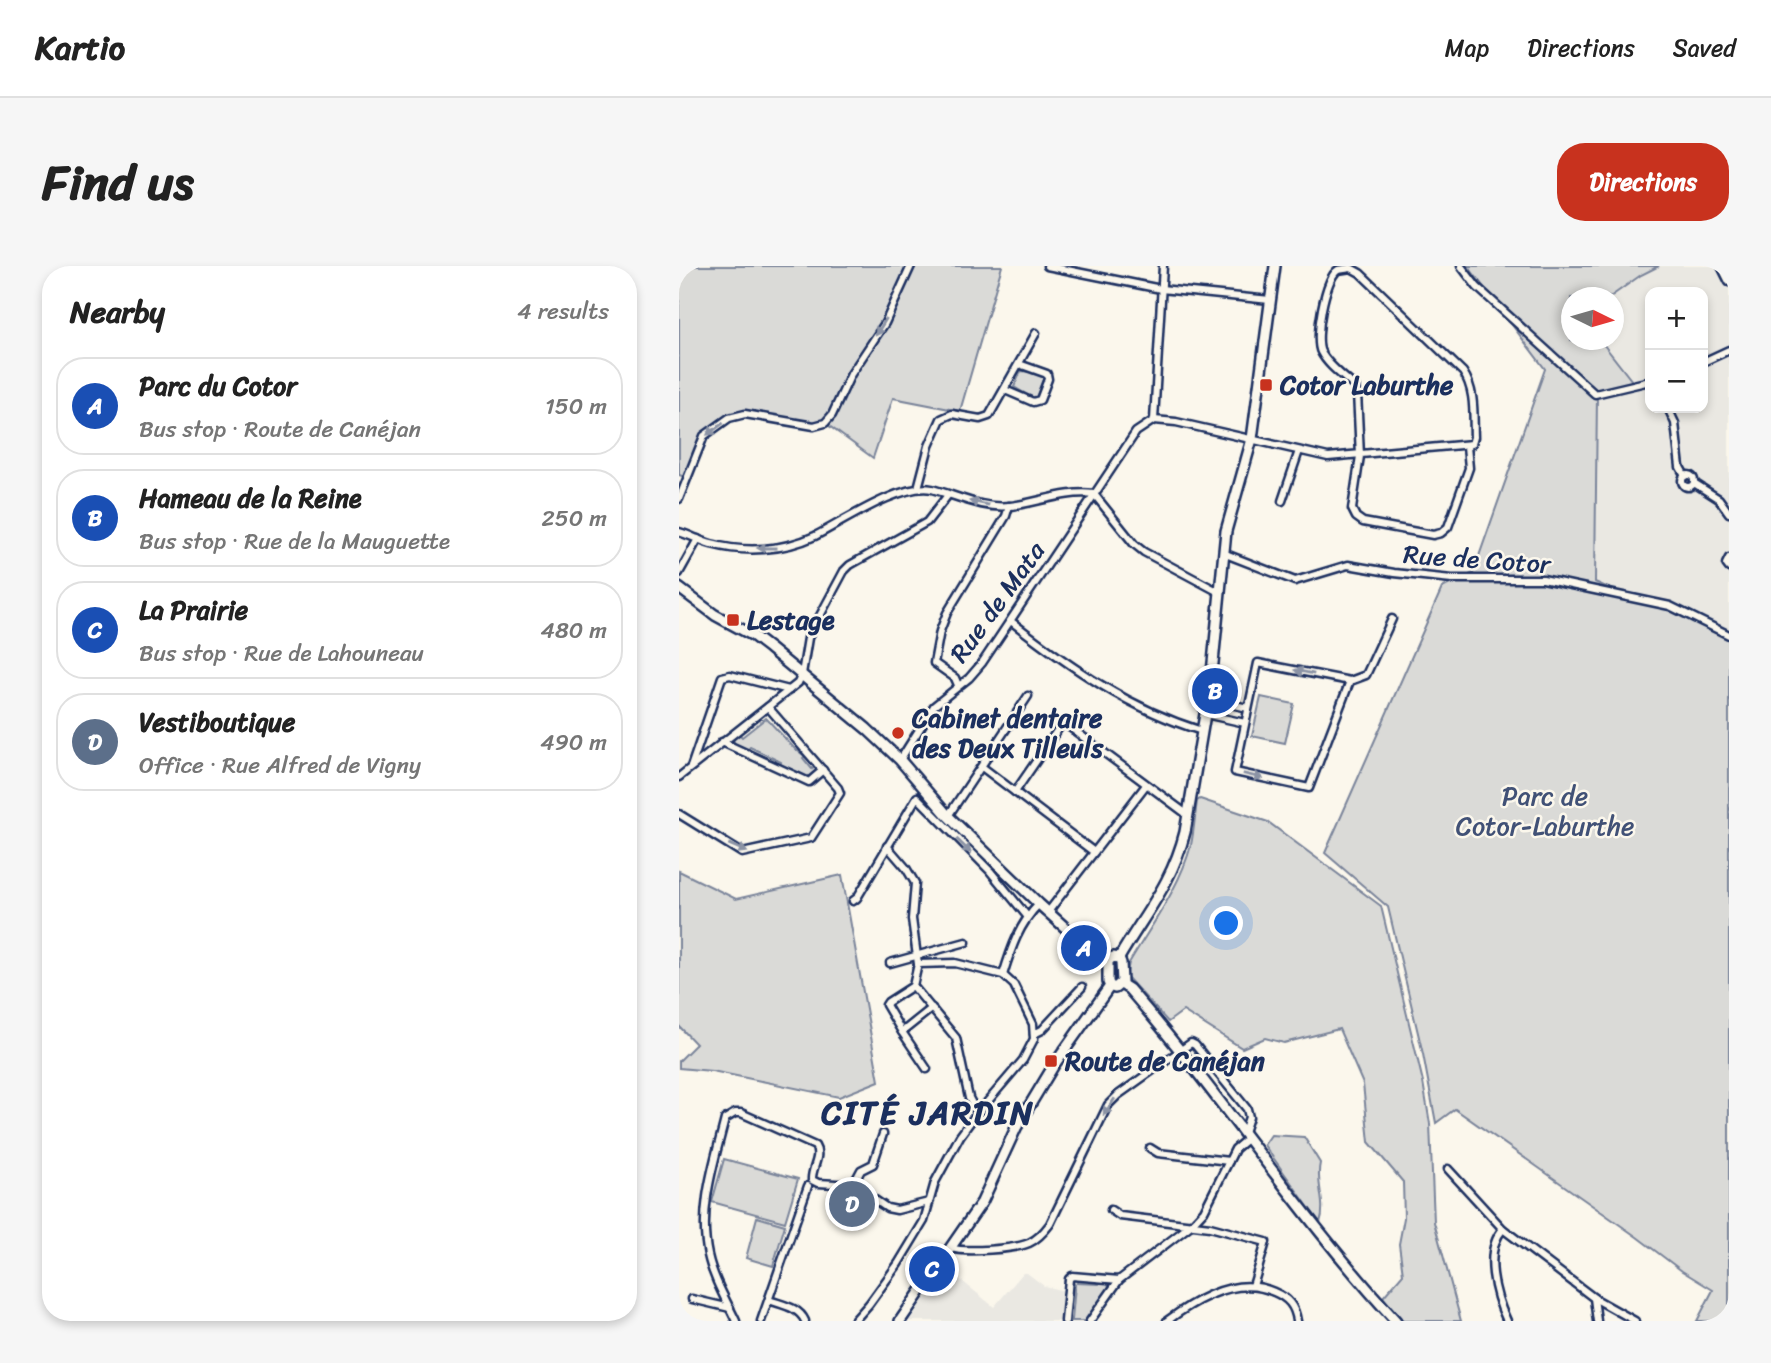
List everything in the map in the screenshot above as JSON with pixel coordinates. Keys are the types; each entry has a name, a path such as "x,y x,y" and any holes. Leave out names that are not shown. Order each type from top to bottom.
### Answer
{"street":[{"path":"679,499 704,436 729,418 745,414 814,426 825,423 832,415 851,374 885,323 911,266"},
{"path":"1047,266 1161,289 1270,300"},
{"path":"1163,266 1153,420 1203,428 1328,457 1469,445"},
{"path":"1119,958 1169,878 1178,856 1188,815 1215,654 1223,553 1229,519 1252,439 1275,266"},
{"path":"1461,266 1477,287 1597,395 1645,382"},
{"path":"1721,266 1729,282"},
{"path":"1346,267 1360,273 1463,372 1471,390 1474,438 1469,445 1469,468 1448,527 1441,533 1433,535 1358,519 1352,509 1360,456 1356,387 1328,361 1317,342 1328,282 1334,272 1346,267"},
{"path":"918,488 929,446 941,419 953,415 985,419 989,416 1036,334"},
{"path":"1708,360 1729,350"},
{"path":"1005,390 1033,402 1039,400 1048,379 1047,374 1020,364"},
{"path":"1670,413 1675,422 1685,486 1690,487 1694,483 1719,499 1729,513"},
{"name":"Rue de Mata","path":"900,760 934,706 980,666 1136,432 1153,420"},
{"path":"1282,501 1299,451"},
{"path":"679,532 736,548 774,549 815,537 897,493 918,488 933,489 974,503 1009,506 1080,492 1094,494 1133,544 1159,562 1219,592"},
{"path":"679,777 798,683 802,674 807,638 843,571 927,522 948,495"},
{"path":"958,685 955,678 934,663 940,631 950,609 1006,516 1009,506"},
{"path":"679,573 698,539"},
{"name":"Rue de Cotor","path":"1223,553 1295,581 1348,565 1452,579 1543,579 1670,606 1729,635"},
{"path":"1729,558 1726,564 1729,568"},
{"path":"679,588 715,615 752,635 802,674 900,760 948,816 1039,904 1090,950 1108,961"},
{"path":"1349,681 1308,788 1235,772 1258,663 1349,681 1366,674 1392,619"},
{"path":"1011,622 1104,688 1143,709 1202,731"},
{"path":"690,769 722,677 730,674 789,690"},
{"path":"948,816 1028,696"},
{"path":"1208,699 1248,708"},
{"path":"679,814 742,853 808,840 840,793 768,707"},
{"path":"1205,714 1245,723"},
{"path":"1015,792 1063,722 1188,815"},
{"path":"722,742 809,782 823,770"},
{"path":"982,767 1094,852"},
{"path":"1048,912 1146,786"},
{"path":"852,901 857,898 917,797 990,871 1027,916"},
{"path":"887,846 915,883 912,919 918,964 913,986 886,1005 927,1069"},
{"path":"1003,975 1019,931 1027,916 1039,904"},
{"path":"890,963 966,942"},
{"path":"1108,961 1113,957 1119,958"},
{"path":"1119,958 1121,985"},
{"path":"899,1321 982,1202 1010,1140 1037,1093 1110,986 1108,961"},
{"path":"854,1321 898,1264 924,1221 935,1182 948,1157 977,1113 1029,1052 1034,1034 1033,1024 1014,985 1003,975 955,963 918,964"},
{"path":"1110,986 1117,988 1121,985"},
{"path":"1121,985 1129,989 1181,1050 1336,1253 1386,1315 1397,1321"},
{"path":"913,986 956,1038 969,1098 977,1113"},
{"path":"1034,1034 1042,1030 1082,987"},
{"path":"902,1032 932,1008"},
{"path":"951,1248 973,1250 1021,1246 1039,1237 1049,1224 1108,1105 1181,1050 1191,1044 1195,1045 1247,1109 1249,1117 1246,1135 1229,1161 1204,1210 1191,1225 1119,1280 1090,1321"},
{"path":"736,1321 708,1253 705,1221 709,1188 725,1119 735,1113 741,1113 815,1146 818,1150 810,1183 761,1321"},
{"path":"853,1185 861,1170 873,1164 883,1134"},
{"path":"1150,1148 1158,1153 1229,1161"},
{"path":"1448,1169 1503,1229 1594,1298 1635,1321"},
{"path":"810,1183 853,1185 887,1209 897,1210 929,1202"},
{"path":"1111,1210 1120,1216 1210,1227 1266,1242 1253,1286"},
{"path":"1503,1229 1495,1240 1493,1262 1497,1293 1507,1321"},
{"path":"1065,1321 1069,1279 1072,1276 1119,1280"},
{"path":"1167,1321 1192,1304 1217,1293 1253,1286 1268,1289 1286,1298 1292,1305 1297,1321"},
{"path":"1594,1298 1597,1321"},
{"path":"692,1299 730,1308"},
{"path":"769,1300 796,1310 802,1314 805,1321"}],"shaded area":[{"path":"1659,266 1717,266 1729,288 1729,631 1670,602 1613,590 1595,582 1597,395 1635,385 1608,350 1624,350 1624,287"},
{"path":"946,1268 994,1307 1023,1273 1027,1273 1044,1286 1064,1291 1061,1321 909,1321"}],"green space":[{"path":"679,266 1002,266 960,411 893,398 873,458 825,423 818,426 738,415 704,436 688,478 679,475"},
{"name":"Parc de Cotor-Laburthe","path":"1468,266 1659,266 1624,287 1561,287 1561,350 1608,350 1635,385 1597,395 1595,582 1613,590 1670,602 1729,631 1729,1321 1697,1321 1713,1290 1682,1271 1455,1109 1436,1123 1423,1054 1388,907 1325,853 1442,588 1473,573 1545,369"},
{"path":"1021,371 1040,373 1044,377 1036,397 1033,398 1014,387"},
{"path":"1261,697 1294,704 1285,743 1252,736"},
{"path":"766,718 805,756 803,758 812,769 816,766 817,771 808,779 780,766 781,762 750,747 746,752 736,747 733,739 739,734 742,737"},
{"path":"1200,799 1268,822 1381,906 1423,1082 1430,1124 1434,1222 1461,1321 1403,1321 1383,1297 1403,1274 1399,1244 1404,1218 1403,1182 1369,1142 1363,1084 1339,1029 1284,1043 1265,1038 1242,1048 1183,1011 1168,1022 1126,976 1129,963 1180,876 1191,845 1197,801"},
{"path":"679,871 736,899 842,875 879,1081 839,1097 712,1071 679,1068 679,1061 696,1044 679,1026"},
{"path":"1271,1135 1304,1137 1320,1163 1320,1223 1264,1145"},
{"path":"724,1159 798,1179 785,1222 712,1202"},
{"path":"757,1217 785,1225 773,1266 746,1258"},
{"path":"1079,1278 1077,1283 1099,1284 1102,1280 1108,1282 1109,1288 1086,1321 1067,1321 1068,1318 1072,1320 1075,1285 1071,1281"}],"place":[{"name":"Cotor Laburthe","path":"1266,385"},
{"name":"Lestage","path":"733,620"},
{"name":"Hameau de la Reine","path":"1215,691"},
{"name":"Cabinet dentaire des Deux Tilleuls","path":"898,733"},
{"name":"Parc du Cotor","path":"1084,948"},
{"name":"Route de Canéjan","path":"1051,1061"},
{"name":"Vestiboutique","path":"852,1204"},
{"name":"La Prairie","path":"932,1269"}],"district":[{"name":"CITÉ JARDIN","path":"928,1112"}]}
